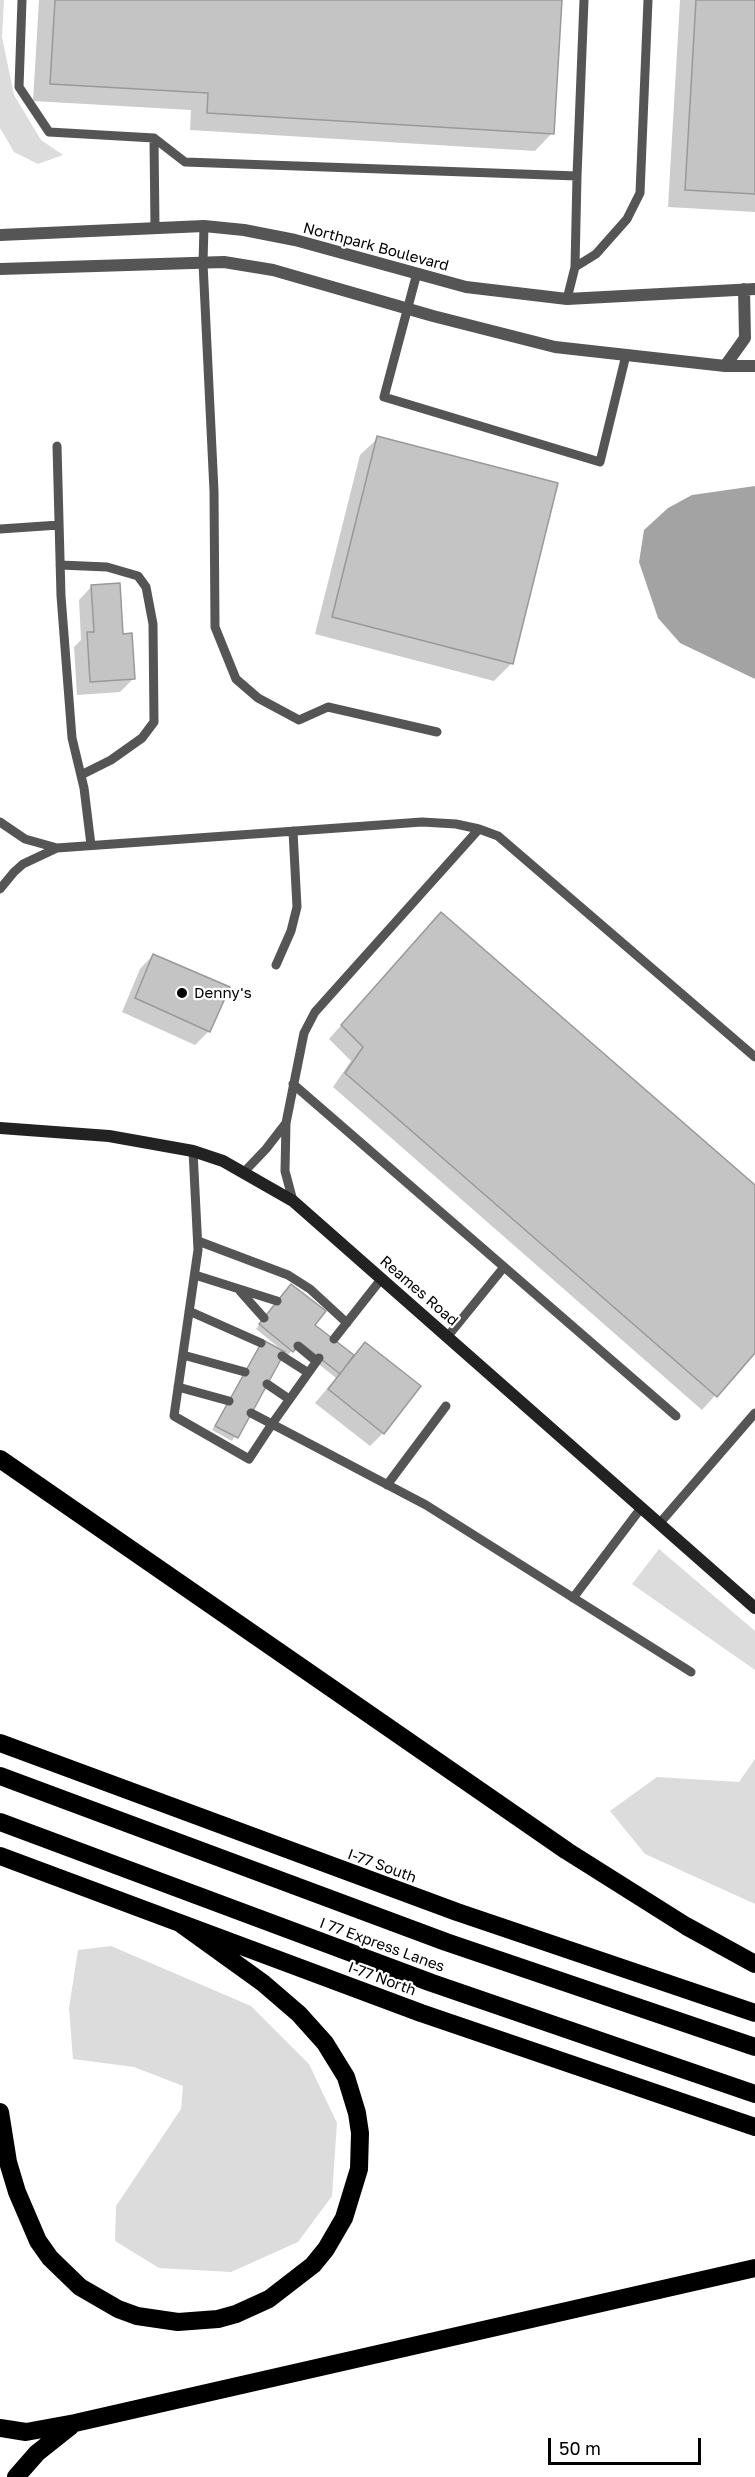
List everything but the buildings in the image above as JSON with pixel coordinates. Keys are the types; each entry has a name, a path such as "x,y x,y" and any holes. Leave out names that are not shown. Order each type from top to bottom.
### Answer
{"highway":[{"path":"0,1459 567,1851 686,1926 755,1964"},
{"name":"I-77 South","path":"0,1743 457,1912 755,2013"},
{"name":"I 77 Express Lanes","path":"0,1776 446,1942 755,2047"},
{"name":"I 77 Express Lanes","path":"0,1822 422,1979 755,2094"},
{"name":"I-77 North","path":"0,1856 432,2016 755,2127"},
{"path":"0,2112 8,2162 38,2241 50,2259 80,2287 118,2309 137,2316 178,2322 218,2319 236,2314 269,2299 313,2265 326,2249 344,2218 359,2169 360,2142 357,2113 346,2077 325,2043 299,2014 263,1983 181,1924"},
{"path":"0,2428 26,2432 75,2423 755,2268"},
{"path":"16,2477 36,2453 75,2423"}],"main road":[{"name":"Reames Road","path":"0,1128 109,1136 193,1151 244,1172 293,1201 755,1608"}],"street":[{"name":"Northpark Boulevard","path":"0,235 204,226 244,230 295,240 466,287 567,299 750,289 745,338 725,366"},
{"path":"0,269 224,262 273,270 407,309 555,346 725,366 755,366"}],"lane":[{"path":"22,0 19,87 49,132 154,138 185,162 578,176"},
{"path":"567,299 575,267 584,0"},
{"path":"575,267 596,254 627,219 640,193 648,0"},
{"path":"154,138 155,228"},
{"path":"204,226 203,262 214,491 215,627 236,679 258,698 299,720 328,707 437,732"},
{"path":"417,273 384,397 600,462 626,355"},
{"path":"57,446 60,565 72,738 81,775 91,845"},
{"path":"0,529 60,525"},
{"path":"60,565 107,567 138,576 146,587 153,624 154,722 142,738 111,760 81,775"},
{"path":"0,822 26,839 57,848"},
{"path":"0,889 24,864 57,848 422,822 456,824 479,829 498,836 755,1057"},
{"path":"293,1201 285,1171 286,1123 304,1033 315,1012 479,829"},
{"path":"276,965 291,931 297,907 293,831"},
{"path":"293,1084 676,1416"},
{"path":"244,1172 286,1123"},
{"path":"193,1151 198,1240 174,1416 249,1459 318,1359 298,1346"},
{"path":"198,1240 288,1275 310,1289 347,1323"},
{"path":"448,1336 504,1267"},
{"path":"195,1275 277,1302"},
{"path":"334,1339 382,1278"},
{"path":"238,1289 264,1318"},
{"path":"189,1311 261,1343"},
{"path":"183,1355 245,1372"},
{"path":"282,1356 307,1372"},
{"path":"267,1384 289,1399"},
{"path":"178,1387 229,1401"},
{"path":"387,1485 446,1406"},
{"path":"251,1413 426,1505 691,1672"},
{"path":"659,1524 755,1413"},
{"path":"573,1598 641,1508"}],"shaded area":[{"path":"0,0 4,0 2,37 14,95 41,140 63,155 38,164 14,152 0,128"},
{"path":"755,486 755,679 680,643 658,618 639,562 644,530 668,508 692,495"},
{"path":"659,1549 755,1631 755,1670 632,1584"},
{"path":"755,1759 755,1904 645,1854 610,1811 657,1777 739,1782"},
{"path":"111,1946 251,2006 309,2064 337,2123 332,2196 298,2242 231,2272 159,2268 115,2241 116,2206 181,2109 183,2086 134,2067 73,2059 69,2008 78,1950"}],"place":[{"name":"Denny's","path":"182,993"}]}
